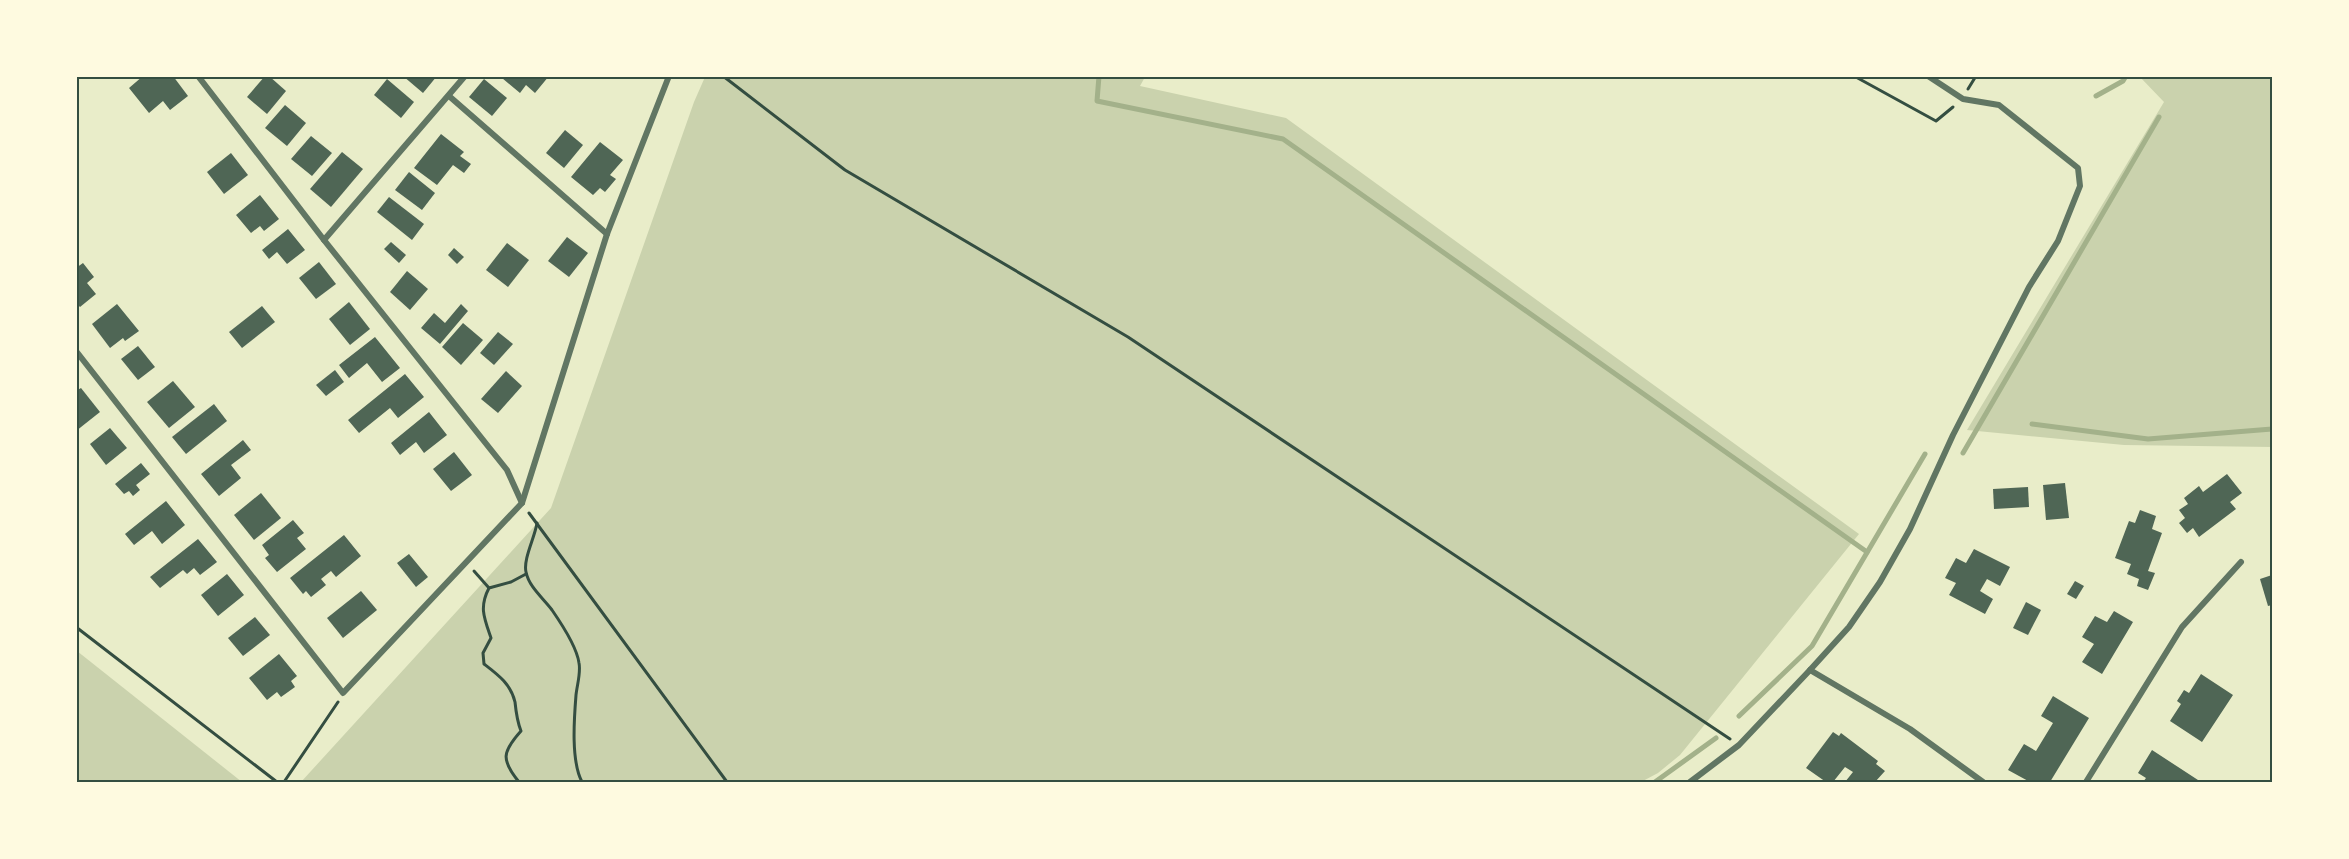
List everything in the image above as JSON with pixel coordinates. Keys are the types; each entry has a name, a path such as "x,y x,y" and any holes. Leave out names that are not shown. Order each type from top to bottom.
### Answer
{"street":[{"path":"198,76 324,240 507,470 522,503"},
{"path":"324,240 465,76"},
{"path":"76,351 344,693 522,503 607,234 669,76"},
{"path":"1690,783 1739,745 1810,670 1849,627 1880,582 1910,529 1953,435 2028,286 2058,241 2080,186 2078,168 1999,105 1963,99 1928,76"},
{"path":"449,96 607,234"},
{"path":"2086,783 2182,627 2241,562"},
{"path":"1810,670 1910,729 1983,783"}],"path":[{"path":"723,76 845,170 1128,337 1739,745"},
{"path":"1854,76 1936,121 1963,99"},
{"path":"522,503 727,783"},
{"path":"537,523 526,574 577,653 580,666 576,697 575,755 578,775 582,783"},
{"path":"467,562 489,588"},
{"path":"519,783 507,768 505,759 509,745 521,731 514,699 504,681 484,664 483,653 491,638 482,600 489,588 512,582 526,574"},
{"path":"76,627 277,783"},
{"path":"284,783 344,693"}],"green space":[{"path":"705,77 1145,77 1140,86 1286,118 1859,534 1680,755 1658,773 1641,782 301,782 551,508 694,102"},
{"path":"2140,77 2272,77 2272,447 2124,445 1967,430 2164,102"},
{"path":"77,651 242,782 77,782"}],"building":[{"path":"143,76 173,76 188,96 170,110 163,101 149,113 129,88"},
{"path":"265,76 269,76 286,91 267,114 247,97"},
{"path":"403,76 437,76 423,93"},
{"path":"504,76 549,76 535,93 526,85 520,93 502,78"},
{"path":"387,79 414,102 401,118 374,95"},
{"path":"484,79 507,98 492,116 469,97"},
{"path":"285,105 306,123 287,146 265,128"},
{"path":"565,130 583,145 564,168 546,153"},
{"path":"441,134 464,152 460,156 471,164 464,173 453,165 437,185 414,168"},
{"path":"311,136 332,153 312,176 291,159"},
{"path":"600,142 623,160 610,175 616,179 605,192 600,188 593,195 571,177"},
{"path":"342,152 363,169 331,207 310,189"},
{"path":"231,153 248,175 224,194 207,172"},
{"path":"409,172 435,193 422,210 395,190"},
{"path":"260,195 279,219 264,231 260,226 251,233 236,215"},
{"path":"389,197 424,224 412,240 377,212"},
{"path":"288,229 305,250 287,264 277,252 269,259 262,250"},
{"path":"567,237 588,253 569,277 548,261"},
{"path":"391,242 406,255 399,263 384,249"},
{"path":"507,243 529,260 508,287 486,270"},
{"path":"454,248 464,257 457,264 448,255"},
{"path":"319,262 336,284 316,299 299,278"},
{"path":"83,263 94,277 87,283 96,294 80,307 76,303 76,268"},
{"path":"407,271 428,289 410,310 390,292"},
{"path":"349,302 370,329 350,345 329,319"},
{"path":"117,304 139,331 125,341 123,338 110,348 92,324"},
{"path":"461,304 468,311 440,344 421,328 434,313 445,323"},
{"path":"262,306 275,322 242,348 229,332"},
{"path":"463,323 483,340 461,365 442,347"},
{"path":"498,332 513,344 494,365 480,353"},
{"path":"375,337 400,368 382,382 367,363 349,378 339,365"},
{"path":"138,346 155,367 138,380 121,359"},
{"path":"335,370 344,382 326,396 316,385"},
{"path":"506,371 522,386 498,413 481,399"},
{"path":"405,374 424,397 398,418 390,408 359,433 348,420"},
{"path":"173,381 195,407 169,428 147,402"},
{"path":"81,388 100,412 76,431 76,391"},
{"path":"214,404 227,421 186,454 172,437"},
{"path":"429,412 447,435 424,453 416,442 400,455 391,443"},
{"path":"110,428 127,448 106,465 90,444"},
{"path":"243,440 251,450 231,465 241,478 219,496 201,474"},
{"path":"454,452 472,475 451,491 433,469"},
{"path":"141,463 150,474 136,485 140,490 133,496 129,491 124,494 115,484"},
{"path":"2227,474 2242,493 2230,502 2236,509 2199,537 2193,528 2187,533 2179,523 2185,518 2179,510 2188,504 2184,498 2199,486 2203,492"},
{"path":"2065,483 2069,518 2046,520 2043,485"},
{"path":"2028,487 2029,507 1994,509 1993,489"},
{"path":"261,493 281,518 254,540 234,515"},
{"path":"166,501 185,525 162,544 152,531 134,545 125,534"},
{"path":"2140,510 2156,516 2152,529 2162,533 2148,571 2155,573 2148,590 2137,586 2139,579 2127,574 2131,564 2115,558 2129,521 2135,523"},
{"path":"293,520 304,533 297,538 306,549 277,572 265,558 269,555 262,545"},
{"path":"344,535 361,556 336,577 331,571 321,579 326,585 311,597 306,591 303,594 290,578"},
{"path":"198,539 217,562 200,575 194,568 187,574 183,570 160,588 150,577"},
{"path":"1974,549 2010,567 2000,586 1987,579 1980,591 1993,599 1985,614 1949,595 1956,583 1945,578 1956,558 1966,563"},
{"path":"409,554 428,577 416,587 397,563"},
{"path":"227,574 244,595 218,616 201,595"},
{"path":"2272,575 2272,605 2268,606 2260,579"},
{"path":"2075,581 2084,586 2076,599 2067,594"},
{"path":"361,591 377,610 343,638 327,618"},
{"path":"2026,602 2041,610 2028,635 2013,628"},
{"path":"2114,611 2133,622 2102,674 2082,662 2094,644 2082,637 2095,616 2107,622"},
{"path":"255,617 270,635 243,656 228,638"},
{"path":"279,654 297,676 291,681 295,687 281,697 277,692 267,700 249,678"},
{"path":"2201,674 2233,695 2202,742 2170,721 2181,704 2177,701 2184,690 2189,693"},
{"path":"2053,696 2089,718 2050,782 2030,782 2008,770 2024,744 2036,751 2053,723 2041,716"},
{"path":"1833,732 1839,736 1841,733 1878,761 1876,764 1885,771 1875,782 1845,782 1853,772 1845,767 1833,782 1826,782 1806,768"},
{"path":"2152,750 2198,780 2196,782 2143,782 2146,778 2138,773"}],"waterway":[{"path":"1099,76 1097,101 1283,139 1867,552"},
{"path":"2096,96 2123,81 2126,76"},
{"path":"1963,453 2159,117"},
{"path":"2032,424 2148,439 2272,429"},
{"path":"1739,716 1812,646 1925,454"},
{"path":"1655,782 1716,738"}]}
